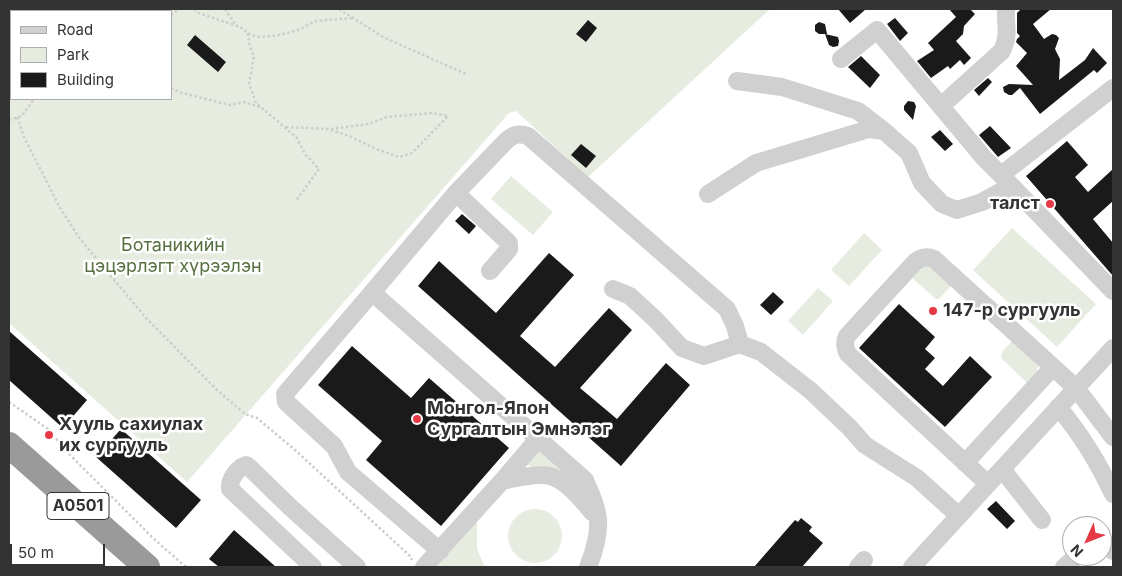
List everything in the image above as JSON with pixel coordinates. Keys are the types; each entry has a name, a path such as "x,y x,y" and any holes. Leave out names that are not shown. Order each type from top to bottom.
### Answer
{"highway":[{"name":"A0501","path":"9,445 147,567"}],"street":[{"path":"941,106 1002,51 1007,40 1006,9"},
{"path":"841,58 877,30 984,158 1113,291"},
{"path":"738,81 782,87 858,111 909,153 922,183 942,204 957,210 982,202 1113,88"},
{"path":"708,194 756,163 860,132 870,130 884,131"},
{"path":"440,550 348,472 334,446 286,402 285,394 456,193 506,140 514,135 528,136 727,310 736,326 740,344"},
{"path":"456,193 509,243 509,249 490,271"},
{"path":"988,484 848,354 845,346 846,336 921,258 934,259 1076,388 1113,437"},
{"path":"613,289 630,296 682,348 704,356 740,344 761,352 811,391 850,428 865,446 917,478 959,516"},
{"path":"370,295 375,296 585,480 598,518 595,548 588,567"},
{"path":"912,567 1113,348"},
{"path":"965,463 1053,367"},
{"path":"1058,407 1075,426 1098,462 1113,494"},
{"path":"418,564 440,550 538,439"},
{"path":"313,567 230,488 229,485 234,475 242,466 250,468 357,567"},
{"path":"1002,469 1042,520"},
{"path":"502,481 521,476 550,476 573,490 598,518"}],"path":[{"path":"195,9 196,12 236,25 248,33 260,37 298,30 316,21 353,18"},
{"path":"225,9 236,25"},
{"path":"339,9 383,38 466,74"},
{"path":"248,33 254,57 249,83 256,103 296,137 305,154 319,169 296,201"},
{"path":"172,88 230,105 244,102 262,108"},
{"path":"9,120 22,116 33,100"},
{"path":"286,127 328,129 368,124 388,117 432,114 448,116 412,153 399,157 328,129"},
{"path":"17,117 25,139 60,208 86,246 146,318 217,390 245,414 257,418 295,450 418,564"},
{"path":"9,402 48,428 70,455 155,540 186,567"}],"green space":[{"name":"Ботаникийн цэцэрлэгт хүрээлэн","path":"9,9 770,9 588,177 516,111 509,113 187,482 9,323"},
{"path":"511,176 553,212 533,235 491,199"},
{"path":"1012,228 1096,304 1057,347 973,270"},
{"path":"864,233 882,250 849,286 831,270"},
{"path":"928,266 951,286 939,299 936,299 912,278 923,267"},
{"path":"818,288 833,301 803,335 788,321"},
{"path":"1012,341 1038,366 1037,371 1027,383 1001,358 1002,352"},
{"path":"538,451 576,484 533,469 525,462"},
{"path":"530,509 540,509 550,513 558,521 562,536 558,551 550,559 540,563 530,563 520,559 512,551 508,541 508,531 512,521 520,513"},
{"path":"477,521 477,549 485,567 436,567"}],"building":[{"path":"838,9 866,9 850,23"},
{"path":"949,9 970,9 975,14 964,26 963,34 956,41 971,58 964,65 960,60 950,69 948,66 931,78 917,61 934,50 928,43 956,17"},
{"path":"1021,9 1051,9 1033,24 1044,39 1052,34 1059,38 1055,49 1060,59 1059,80 1085,60 1093,48 1107,63 1097,73 1094,70 1040,114 1020,88 1012,95 1009,95 1004,92 1003,87 1009,84 1033,85 1016,66 1027,53 1016,42 1020,36 1017,33 1017,13"},
{"path":"895,18 908,33 900,41 887,24"},
{"path":"588,20 597,28 586,42 576,34"},
{"path":"819,22 825,24 827,34 819,34 815,31 815,25"},
{"path":"825,34 838,37 838,46 833,47 829,45"},
{"path":"195,35 226,62 218,72 187,45"},
{"path":"861,56 880,75 870,88 848,67"},
{"path":"988,78 992,82 979,96 974,90"},
{"path":"908,101 914,102 916,106 913,120 904,110 904,106"},
{"path":"990,126 1011,148 998,157 979,135"},
{"path":"940,130 953,144 945,151 931,137"},
{"path":"1067,141 1088,165 1075,177 1088,192 1113,169 1113,201 1093,219 1113,243 1113,276 1026,176"},
{"path":"581,144 596,156 586,168 571,155"},
{"path":"462,214 476,226 469,234 455,221"},
{"path":"549,253 574,275 520,336 555,367 609,308 632,330 580,388 617,419 666,363 690,385 621,466 418,286 439,261 496,313"},
{"path":"773,292 784,302 771,315 760,305"},
{"path":"899,304 935,337 925,349 935,358 925,369 943,386 970,356 992,377 945,427 859,348"},
{"path":"9,331 87,400 63,428 9,380"},
{"name":"Монгол-Япон Сургалтын Эмнэлэг","path":"352,346 411,398 429,378 509,448 441,526 366,460 382,441 318,385"},
{"path":"121,429 201,500 176,528 96,457"},
{"path":"996,501 1015,521 1007,529 987,509"},
{"path":"801,518 812,527 809,531 823,543 802,567 754,567 795,520 798,522"},
{"path":"234,530 276,567 219,567 209,559"}],"place":[{"name":"талст","path":"1050,204"},
{"name":"147-р сургууль","path":"933,311"},
{"name":"Монгол-Япон Сургалтын Эмнэлэг","path":"417,419"},
{"name":"Хууль сахиулах их сургууль","path":"49,435"}]}
